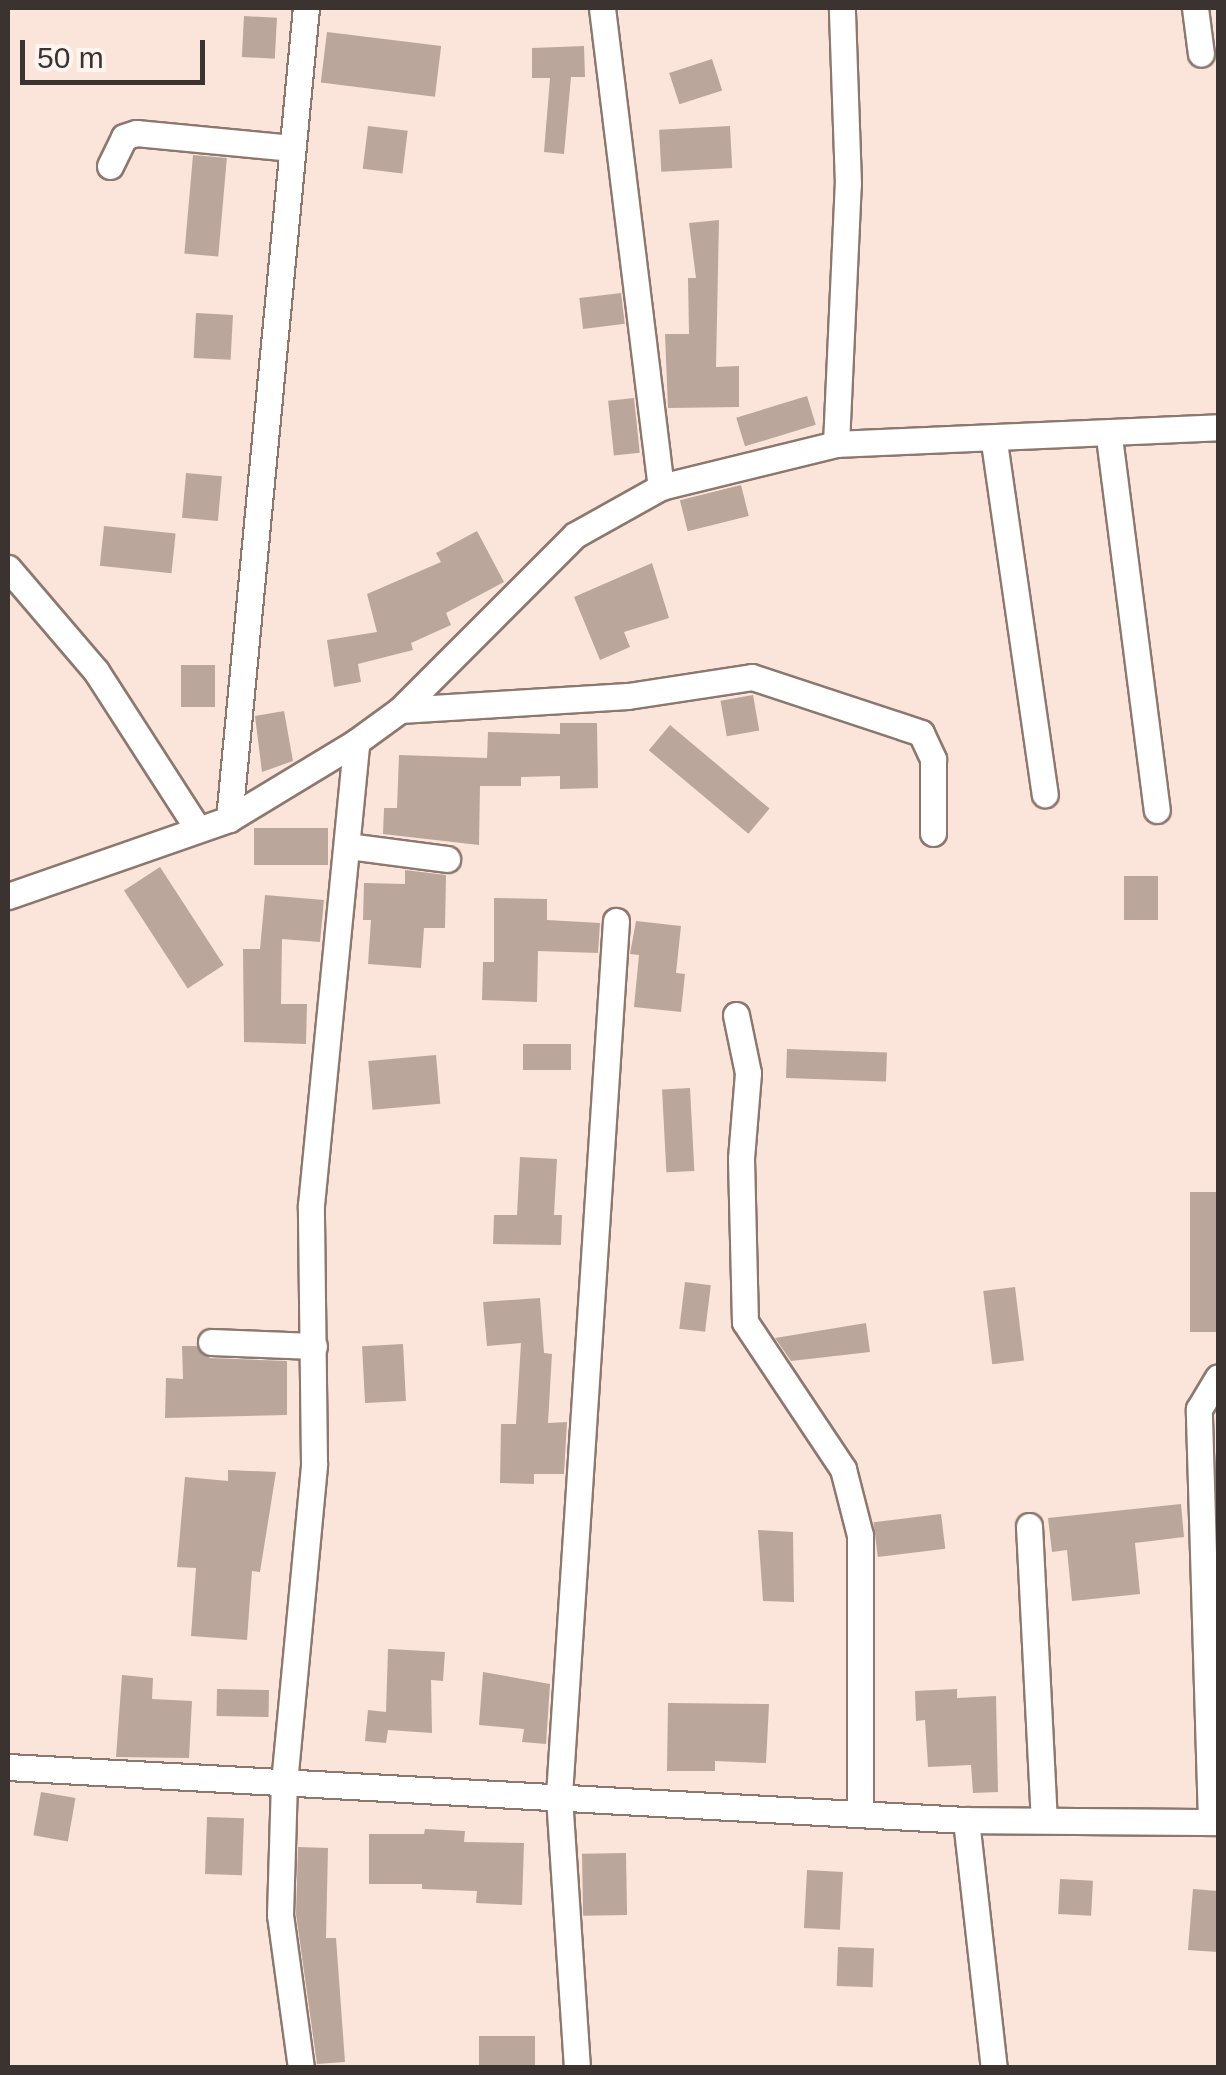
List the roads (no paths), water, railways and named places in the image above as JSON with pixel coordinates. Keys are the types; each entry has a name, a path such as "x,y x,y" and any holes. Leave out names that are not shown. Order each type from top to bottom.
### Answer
{"street":[{"path":"228,819 306,8"},
{"path":"602,8 661,488"},
{"path":"836,444 848,184 842,8"},
{"path":"1195,8 1202,54"},
{"path":"110,166 130,134 292,148"},
{"path":"13,885 228,819 356,742 400,710 434,669 575,535 661,488 836,444 1109,437 1218,427"},
{"path":"1109,437 1158,810"},
{"path":"994,442 1045,794"},
{"path":"8,568 96,670 198,829"},
{"path":"400,710 628,696 726,676 768,681 920,733 933,759 933,833"},
{"path":"301,2068 280,1915 284,1783 314,1463 311,1205 356,742"},
{"path":"348,846 447,859"},
{"path":"577,2068 559,1795 616,920"},
{"path":"736,1015 748,1073 741,1159 744,1322 843,1470 860,1535 860,1813"},
{"path":"211,1342 314,1346"},
{"path":"8,1766 966,1820 1215,1822 1199,1409 1218,1376"},
{"path":"1030,1526 1044,1820"},
{"path":"966,1820 994,2068"}]}
